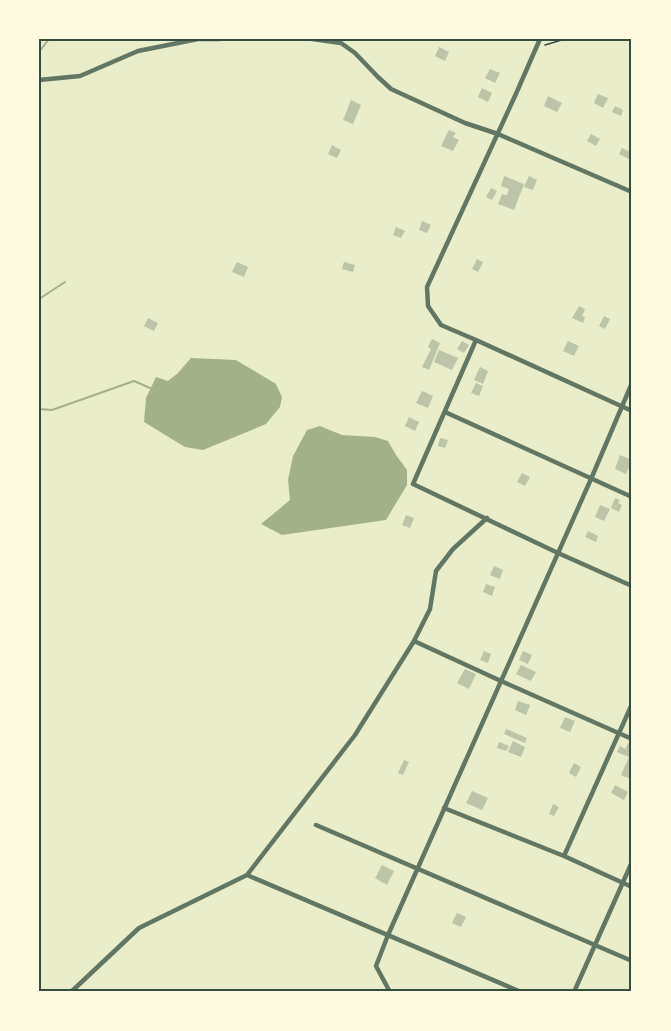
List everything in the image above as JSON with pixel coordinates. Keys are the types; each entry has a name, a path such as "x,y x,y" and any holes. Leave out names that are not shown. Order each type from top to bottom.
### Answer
{"street":[{"path":"39,80 80,76 138,51 198,39 220,39"},
{"path":"312,39 341,43 355,53 392,89 465,123 498,134 632,192"},
{"path":"540,39 428,287 428,306 441,325 632,411"},
{"path":"476,340 413,484 632,586"},
{"path":"390,992 376,966 388,935 632,384"},
{"path":"445,412 632,497"},
{"path":"71,992 139,928 248,875 355,735 414,641 430,609 436,571 453,549 487,518"},
{"path":"414,641 632,738"},
{"path":"564,856 632,704"},
{"path":"444,808 564,856 632,887"},
{"path":"316,825 632,961"},
{"path":"574,992 632,862"},
{"path":"248,875 522,992"}],"path":[{"path":"536,48 565,39"},
{"path":"627,39 632,39"}],"shaded area":[{"path":"191,358 236,360 276,384 282,397 280,407 266,424 203,450 185,447 144,422 146,398 156,377 168,381"},
{"path":"320,426 342,435 375,437 388,441 407,470 407,485 386,520 282,535 261,524 290,500 288,480 293,456 307,430"}],"building":[{"path":"439,47 449,52 445,61 435,56"},
{"path":"490,69 500,73 495,83 485,78"},
{"path":"482,88 492,93 488,102 478,97"},
{"path":"598,94 608,98 603,108 594,103"},
{"path":"548,96 562,103 557,112 544,106"},
{"path":"351,100 361,105 353,124 343,120"},
{"path":"615,106 623,110 621,116 612,112"},
{"path":"449,130 456,133 453,137 459,140 453,151 441,146"},
{"path":"591,134 600,139 596,146 587,141"},
{"path":"332,145 341,150 337,158 328,154"},
{"path":"622,148 632,153 629,159 619,154"},
{"path":"504,176 524,184 514,210 498,204 502,194 507,195 509,189 501,186"},
{"path":"529,176 537,180 533,190 524,187"},
{"path":"491,188 497,191 492,200 486,197"},
{"path":"422,221 431,225 427,233 419,230"},
{"path":"396,227 405,231 401,238 393,235"},
{"path":"477,259 483,262 478,272 472,269"},
{"path":"237,262 248,267 244,277 232,272"},
{"path":"344,262 355,265 353,272 342,269"},
{"path":"579,306 585,309 582,316 585,317 583,323 572,318"},
{"path":"604,316 610,319 605,329 599,326"},
{"path":"148,318 158,323 154,331 144,326"},
{"path":"432,339 440,343 429,370 422,367 431,349 428,347"},
{"path":"462,341 469,345 464,353 457,349"},
{"path":"568,341 579,346 574,356 563,351"},
{"path":"439,350 458,358 452,370 434,362"},
{"path":"480,367 488,371 483,384 474,380"},
{"path":"476,383 483,386 479,396 471,393"},
{"path":"422,391 433,396 428,408 416,403"},
{"path":"409,417 419,422 415,431 405,426"},
{"path":"440,438 448,440 445,448 438,446"},
{"path":"620,455 632,460 626,474 615,469"},
{"path":"522,473 530,477 525,486 517,482"},
{"path":"615,498 620,500 618,503 622,505 619,512 611,508"},
{"path":"600,505 610,509 604,521 595,517"},
{"path":"406,515 414,518 410,528 402,525"},
{"path":"588,531 598,536 596,542 585,537"},
{"path":"494,566 503,570 500,579 490,575"},
{"path":"486,584 495,587 492,596 483,592"},
{"path":"484,651 491,654 488,663 480,660"},
{"path":"523,651 532,655 528,664 519,660"},
{"path":"521,665 536,672 531,681 516,674"},
{"path":"465,669 476,674 469,689 457,683"},
{"path":"518,701 530,705 526,715 515,710"},
{"path":"565,717 575,721 570,732 560,728"},
{"path":"506,729 527,738 525,743 504,734"},
{"path":"513,741 525,747 521,757 508,752"},
{"path":"499,742 509,746 506,751 497,748"},
{"path":"628,743 632,745 629,757 617,752 620,746 625,749"},
{"path":"629,757 632,758 631,779 621,775"},
{"path":"404,760 409,762 403,775 398,773"},
{"path":"574,763 581,767 576,777 569,773"},
{"path":"615,785 628,792 624,800 611,793"},
{"path":"472,791 488,798 482,810 466,803"},
{"path":"553,804 559,807 554,816 549,814"},
{"path":"382,865 394,871 387,885 375,878"},
{"path":"457,913 466,917 461,927 452,923"}],"waterway":[{"path":"39,52 49,39"},
{"path":"39,100 39,116"},
{"path":"39,147 39,163"},
{"path":"39,299 65,282"},
{"path":"39,409 52,410 134,381 150,388"}]}
